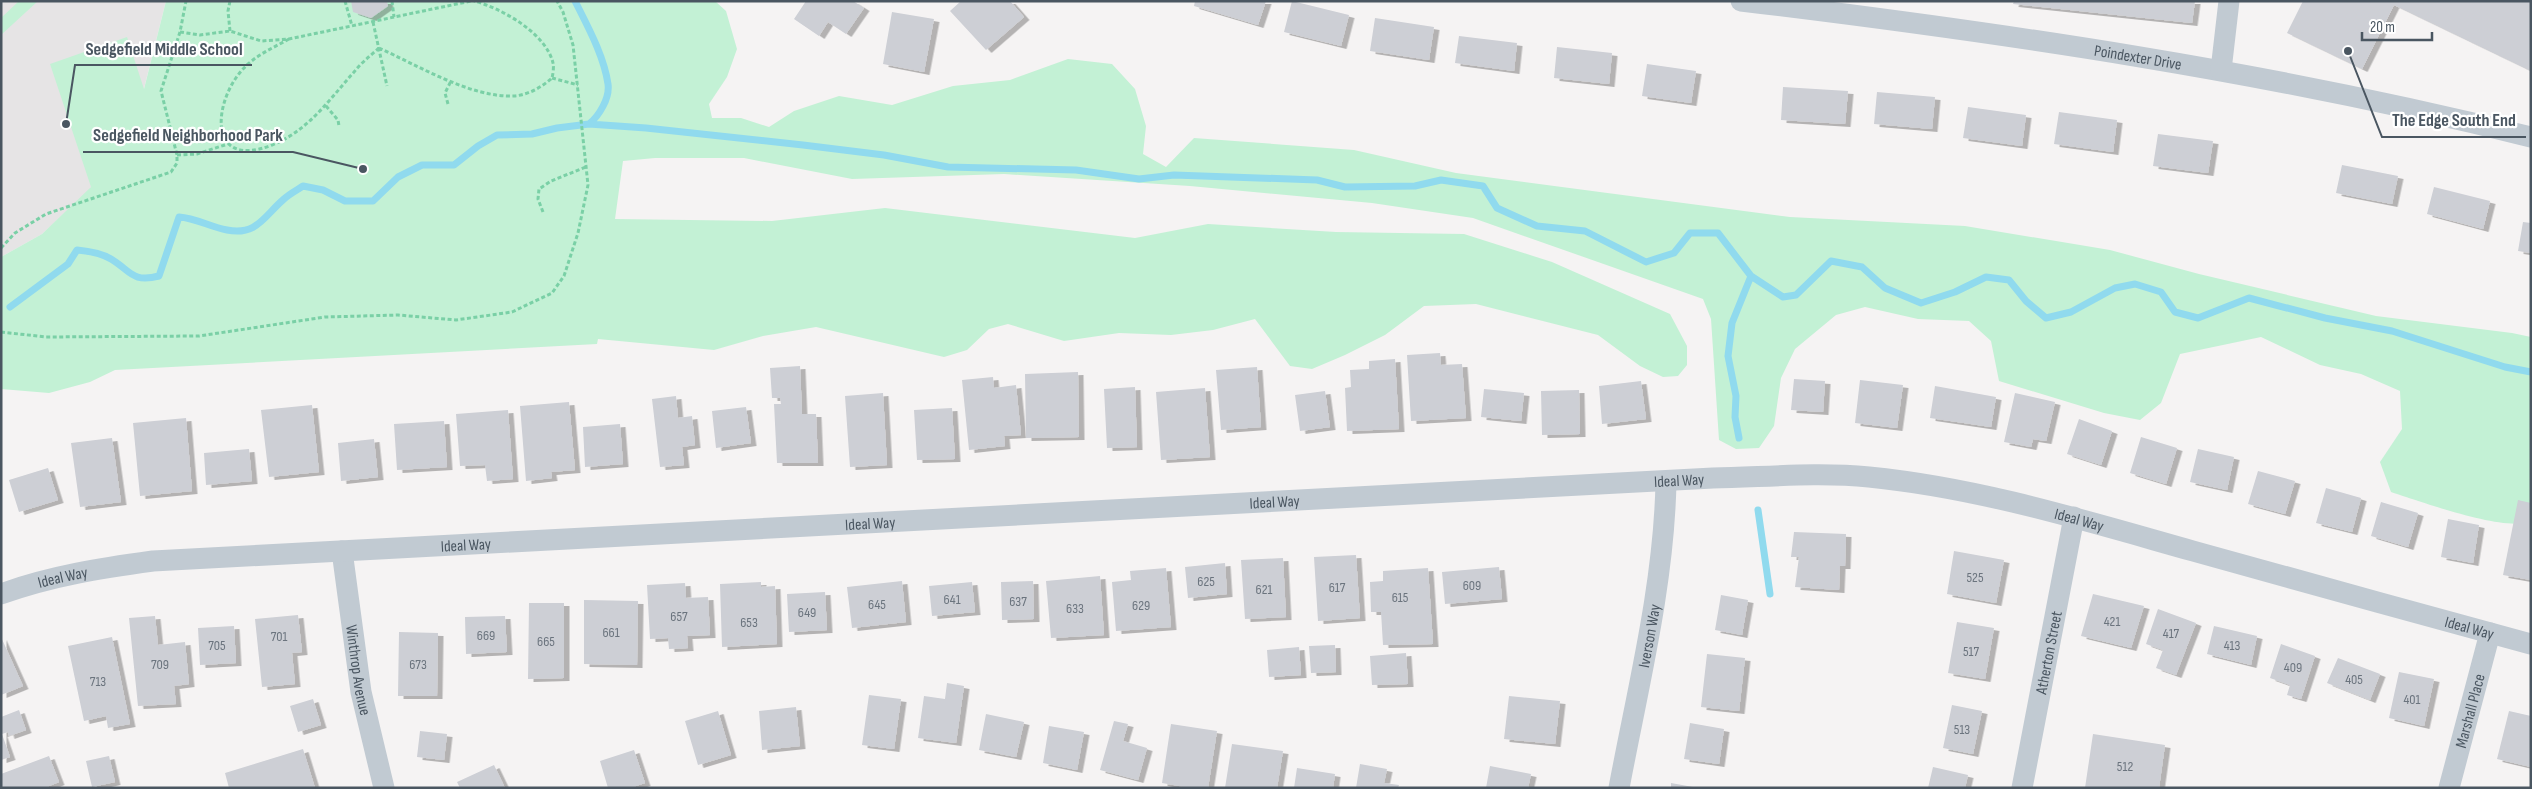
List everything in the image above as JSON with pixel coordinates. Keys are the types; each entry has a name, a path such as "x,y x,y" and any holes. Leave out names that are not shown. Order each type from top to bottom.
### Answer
{"street":[{"name":"Poindexter Drive","path":"1741,1 2024,38 2221,70 2455,118 2531,137"},
{"path":"2221,70 2229,1"},
{"name":"Ideal Way","path":"1,594 24,586 94,570 153,561 1830,475 1868,477 1944,487 2074,517 2531,644"},
{"name":"Iverson Way","path":"1619,788 1659,577 1666,521 1666,482"},
{"name":"Atherton Street","path":"2022,788 2074,517"},
{"name":"Winthrop Avenue","path":"342,552 362,692 384,788"},
{"name":"Marshall Place","path":"2449,788 2490,632"}],"path":[{"path":"1,248 15,233 46,214 171,172 177,163 177,155 161,91 180,32 186,1"},
{"path":"230,1 228,11 230,31"},
{"path":"345,1 352,26"},
{"path":"392,1 394,17"},
{"path":"180,32 200,35 230,31 261,41 289,39 472,1 493,6 523,25 543,44 553,64 552,78 541,87 514,96 481,92 451,81 379,48"},
{"path":"1,332 5,334 46,337 199,336 325,317 398,315 456,320 512,312 552,293 564,276 578,233 588,185 573,45 563,12 557,1"},
{"path":"373,22 387,86"},
{"path":"289,39 257,57 243,69 230,89 224,105 221,128 228,144 233,148 251,151 272,145 300,130 326,106 354,71 379,48"},
{"path":"552,78 578,85"},
{"path":"448,104 445,93 451,81"},
{"path":"326,106 338,120 339,126"},
{"path":"177,155 197,154 228,144"},
{"path":"543,212 538,199 539,189 551,181 586,167"}],"shaded area":[{"path":"1,1 166,1 141,100 119,148 89,190 42,234 1,257"}],"green space":[{"path":"19,1 38,1 1,35 1,18"},
{"path":"166,1 715,1 726,11 737,49 727,77 709,104 712,118 741,118 769,127 794,111 839,96 892,105 953,86 1010,80 1068,59 1112,64 1135,89 1146,126 1143,154 1166,167 1194,138 1354,150 1456,173 1790,217 1965,226 2110,250 2199,274 2376,316 2531,337 2531,520 2521,523 2505,523 2485,520 2391,492 2380,462 2402,429 2400,391 2361,374 2320,365 2261,337 2180,354 2161,403 2140,420 2104,413 1999,381 1991,341 1969,321 1918,319 1865,307 1836,315 1795,349 1781,378 1774,426 1759,448 1736,449 1719,440 1711,319 1703,299 1473,218 1372,203 1190,186 1004,174 852,179 744,158 655,158 623,161 615,219 772,221 885,208 1135,238 1208,224 1336,232 1464,234 1552,262 1670,314 1687,346 1687,365 1678,376 1663,377 1640,366 1598,335 1476,304 1424,306 1385,335 1312,369 1290,366 1255,319 1213,330 1171,335 1119,333 1064,341 1008,324 989,329 967,350 944,357 816,327 763,336 714,350 598,339 597,344 115,370 90,382 49,393 1,389 1,257 42,234 91,187 50,64 127,37 144,89"}],"building":[{"path":"351,1 387,1 388,6 371,18 353,12"},
{"path":"806,1 853,1 864,8 846,34 828,22 819,36 794,19"},
{"path":"961,1 1010,1 1024,17 986,50 950,11"},
{"path":"1195,1 1266,1 1258,25 1194,6"},
{"path":"1292,1 1349,15 1341,46 1284,32"},
{"path":"2014,1 2195,1 2192,23 2013,4"},
{"path":"2303,1 2531,1 2531,71 2394,5 2362,69 2287,33"},
{"path":"892,12 934,19 924,72 883,64"},
{"path":"1375,18 1434,27 1429,60 1370,51"},
{"path":"1459,36 1517,43 1514,71 1455,63"},
{"path":"1557,47 1612,53 1609,84 1554,78"},
{"path":"1647,64 1696,71 1691,103 1642,96"},
{"path":"1783,87 1848,91 1845,124 1781,120"},
{"path":"1877,92 1935,97 1932,129 1874,124"},
{"path":"1968,107 2026,115 2022,146 1963,138"},
{"path":"2059,112 2117,120 2113,152 2054,144"},
{"path":"2158,134 2213,141 2208,173 2153,166"},
{"path":"2342,165 2398,176 2392,204 2336,193"},
{"path":"2434,187 2490,201 2483,229 2427,214"},
{"path":"2523,222 2531,223 2531,253 2518,251"},
{"path":"1440,353 1441,365 1462,364 1466,418 1411,421 1407,355"},
{"path":"1395,359 1399,429 1347,431 1345,388 1351,387 1350,370 1369,369 1369,361"},
{"path":"800,366 802,414 816,414 818,463 777,463 774,404 781,404 780,398 772,398 770,368"},
{"path":"1257,367 1261,427 1221,430 1216,370"},
{"path":"1078,372 1079,437 1026,438 1025,374"},
{"path":"993,377 994,388 1016,385 1021,435 1004,436 1005,446 969,450 962,380"},
{"path":"1794,379 1825,381 1823,412 1791,410"},
{"path":"1860,380 1903,385 1897,428 1855,423"},
{"path":"1641,381 1646,419 1602,424 1599,386"},
{"path":"1935,386 1996,397 1991,427 1930,418"},
{"path":"1135,387 1137,447 1107,448 1104,389"},
{"path":"1205,388 1210,457 1161,460 1156,392"},
{"path":"1484,389 1524,393 1521,421 1481,417"},
{"path":"1579,390 1580,434 1542,435 1541,391"},
{"path":"1325,391 1330,427 1300,431 1295,395"},
{"path":"883,393 887,465 850,467 845,396"},
{"path":"2015,393 2055,402 2046,441 2033,439 2031,447 2004,442"},
{"path":"676,396 678,418 692,416 695,445 682,447 684,465 660,467 652,399"},
{"path":"569,402 575,470 551,472 552,478 526,481 520,406"},
{"path":"312,405 319,472 269,477 261,410"},
{"path":"746,407 751,443 716,448 712,411"},
{"path":"952,408 955,459 917,460 914,410"},
{"path":"508,410 513,479 487,481 485,465 460,466 456,414"},
{"path":"186,418 192,491 140,496 133,423"},
{"path":"2079,419 2112,431 2101,465 2067,454"},
{"path":"444,421 447,467 397,470 394,424"},
{"path":"620,424 623,464 585,467 583,427"},
{"path":"2141,437 2177,448 2166,484 2130,473"},
{"path":"112,438 121,502 80,507 71,443"},
{"path":"374,439 378,477 341,481 338,443"},
{"path":"249,449 252,481 206,485 204,453"},
{"path":"2198,449 2234,457 2227,490 2190,482"},
{"path":"48,468 58,500 19,512 9,480"},
{"path":"2258,471 2295,481 2285,514 2248,504"},
{"path":"2326,488 2361,498 2352,532 2316,523"},
{"path":"2518,500 2531,503 2531,580 2503,575"},
{"path":"2381,502 2418,513 2408,547 2371,536"},
{"path":"2448,519 2479,525 2473,563 2441,557"},
{"path":"1794,532 1846,534 1845,566 1840,566 1839,590 1795,587 1799,557 1791,557"},
{"path":"1954,551 2004,560 1996,603 1947,594"},
{"path":"1356,555 1360,618 1318,621 1314,557"},
{"path":"1283,558 1286,617 1245,619 1241,560"},
{"path":"1225,563 1227,594 1188,598 1185,567"},
{"path":"1499,567 1502,599 1445,604 1442,572"},
{"path":"1166,568 1171,627 1116,631 1112,582 1131,580 1130,571"},
{"path":"1428,568 1433,644 1383,645 1381,612 1371,612 1370,582 1383,581 1383,571"},
{"path":"1100,576 1104,635 1051,638 1046,581"},
{"path":"902,581 906,622 852,628 847,587"},
{"path":"1033,581 1034,619 1002,620 1001,582"},
{"path":"761,582 761,587 775,586 777,644 722,647 720,584"},
{"path":"972,582 975,612 932,616 929,586"},
{"path":"685,583 686,598 708,597 710,635 687,636 688,648 669,649 668,638 650,639 647,585"},
{"path":"825,592 827,630 789,632 787,594"},
{"path":"2093,594 2144,606 2131,648 2081,636"},
{"path":"1721,595 1748,600 1742,635 1715,630"},
{"path":"584,600 638,601 637,665 584,664"},
{"path":"529,603 564,603 564,678 528,679"},
{"path":"2158,609 2196,623 2176,675 2156,668 2163,650 2146,644"},
{"path":"298,615 302,652 292,653 295,684 262,687 255,619"},
{"path":"155,616 158,645 185,642 189,684 174,686 176,704 138,706 129,618"},
{"path":"505,616 507,652 466,654 465,617"},
{"path":"1957,622 1994,628 1985,679 1948,673"},
{"path":"234,626 236,663 200,665 198,628"},
{"path":"2214,626 2257,636 2251,665 2207,654"},
{"path":"399,632 438,633 437,696 398,696"},
{"path":"1,637 23,686 1,695"},
{"path":"112,637 130,724 108,728 106,716 84,721 68,646"},
{"path":"2281,644 2315,656 2301,699 2287,695 2290,685 2270,678"},
{"path":"1335,645 1336,672 1311,673 1309,646"},
{"path":"1299,647 1301,675 1269,677 1267,650"},
{"path":"1406,653 1408,684 1372,685 1370,656"},
{"path":"1707,654 1745,658 1739,711 1701,707"},
{"path":"2338,658 2380,674 2370,700 2327,683"},
{"path":"2399,672 2434,679 2424,726 2389,718"},
{"path":"947,683 964,686 956,743 918,738 924,696 945,699"},
{"path":"869,695 901,699 894,749 862,745"},
{"path":"1509,696 1560,701 1555,744 1504,739"},
{"path":"313,699 321,725 298,732 290,706"},
{"path":"1952,705 1982,711 1973,754 1943,748"},
{"path":"796,707 800,746 762,750 759,711"},
{"path":"19,710 26,730 9,736 8,732 2,734 10,757 1,760 1,717"},
{"path":"718,711 731,755 698,765 685,721"},
{"path":"2509,711 2531,716 2531,767 2497,759"},
{"path":"986,714 1024,722 1016,757 979,750"},
{"path":"1114,721 1128,724 1123,741 1147,748 1138,780 1100,770"},
{"path":"1690,723 1724,729 1719,764 1684,759"},
{"path":"1171,724 1217,731 1208,788 1191,788 1162,783"},
{"path":"1049,726 1084,732 1077,770 1043,763"},
{"path":"420,731 447,734 444,760 417,757"},
{"path":"2093,734 2165,745 2159,788 2085,788"},
{"path":"1232,744 1283,751 1277,788 1225,788"},
{"path":"303,749 315,788 229,788 225,773"},
{"path":"634,750 645,783 630,788 608,788 600,761"},
{"path":"49,756 59,782 44,788 1,788 1,774"},
{"path":"109,756 115,782 92,787 86,761"},
{"path":"1360,764 1387,769 1384,783 1399,785 1398,788 1356,788"},
{"path":"494,765 505,788 460,788 457,782"},
{"path":"1490,766 1531,774 1528,788 1486,788"},
{"path":"1933,767 1968,775 1965,788 1928,788"},
{"path":"1297,768 1335,774 1333,788 1294,788"},
{"path":"1671,783 1693,787 1693,788 1671,788"}],"waterway":[{"path":"575,1 599,52 608,84 603,106 589,124"},
{"path":"10,307 68,264 77,250 107,257 137,277 150,278 159,276 179,217 227,230 246,230 259,223 286,197 303,186 323,190 345,201 373,201 398,177 422,165 454,165 478,146 497,135 532,134 557,128 589,124 646,128 803,145 884,155 948,167 1076,170 1139,179 1174,175 1317,180 1345,187 1415,186 1441,180 1483,186 1497,208 1537,226 1585,231 1646,262 1674,253 1690,233 1718,233 1751,276 1783,297 1796,295 1831,261 1862,267 1885,288 1921,303 1955,292 1986,277 2009,280 2026,301 2046,318 2071,312 2115,288 2135,284 2161,292 2175,312 2198,318 2249,298 2325,318 2392,331 2505,367 2531,372"},
{"path":"1739,438 1735,417 1736,396 1728,356 1732,323 1751,276"},
{"path":"1758,510 1770,594"}],"place":[{"name":"The Edge South End","path":"2348,51"},
{"name":"Sedgefield Middle School","path":"66,124"},
{"name":"Sedgefield Neighborhood Park","path":"363,169"}]}
